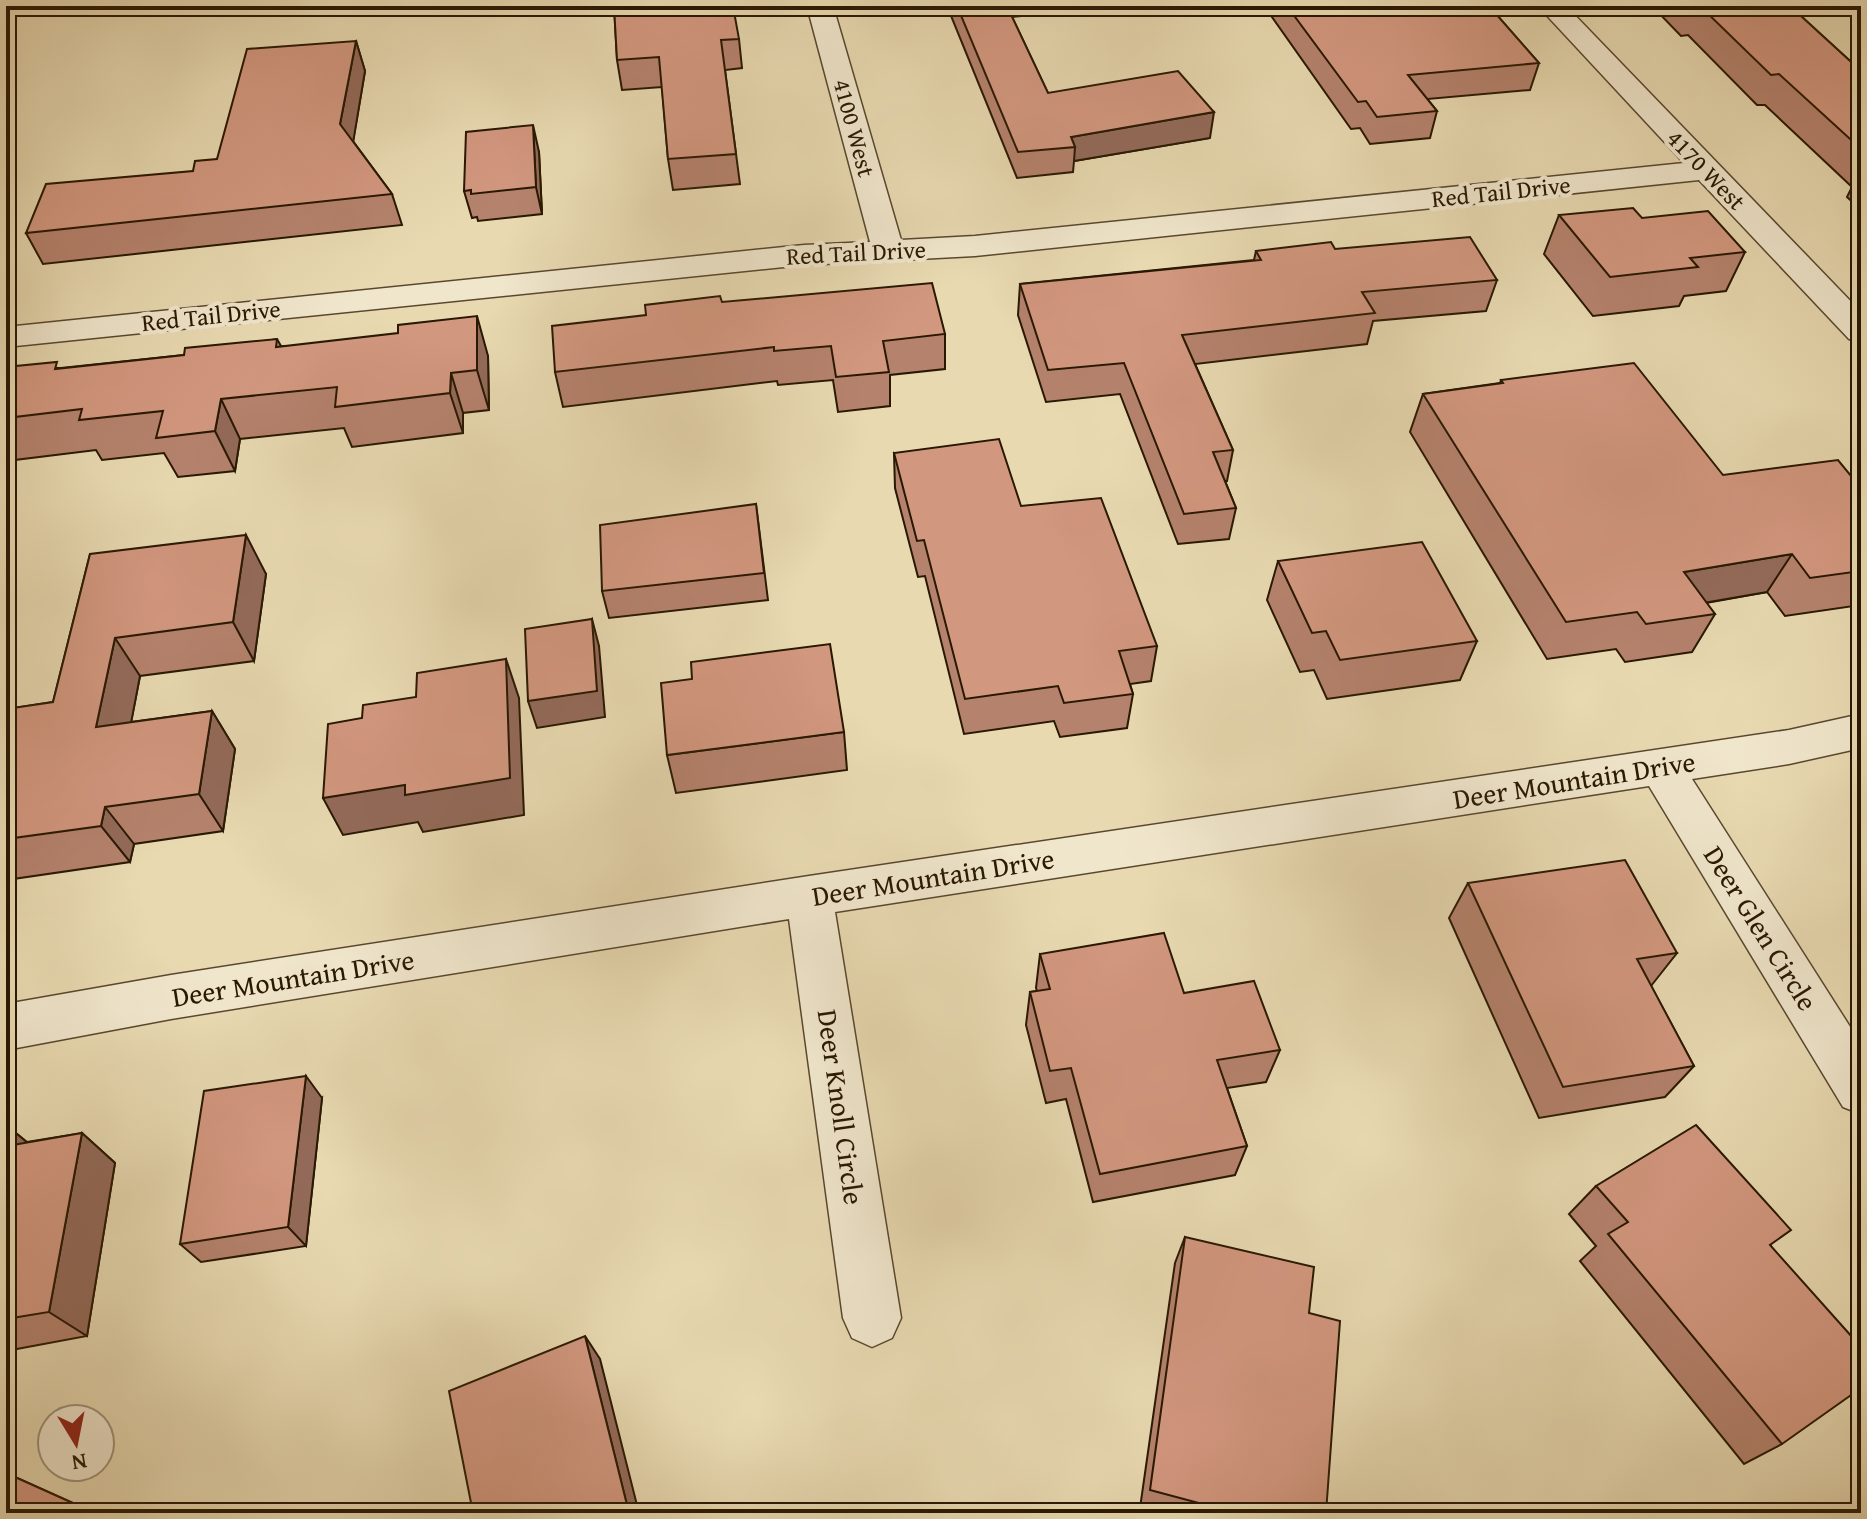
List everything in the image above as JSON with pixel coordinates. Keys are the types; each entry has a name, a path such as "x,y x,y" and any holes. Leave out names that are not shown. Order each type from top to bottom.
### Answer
{"street":[{"name":"4100 West","path":"820,6 888,250"},
{"name":"4170 West","path":"1551,6 1861,332"},
{"name":"Red Tail Drive","path":"6,337 804,255 975,246 1706,170"},
{"name":"Deer Mountain Drive","path":"6,1027 171,997 809,896 1789,747 1861,731"},
{"name":"Deer Glen Circle","path":"1660,766 1861,1090"},
{"name":"Deer Knoll Circle","path":"809,896 872,1318"}],"path":[{"path":"1851,1513 1861,1434"}],"building":[{"path":"614,6 733,6 739,39 721,40 736,154 668,159 659,57 617,60"},
{"path":"957,6 1007,6 1048,93 1178,71 1214,112 1071,137 1075,147 1018,152"},
{"path":"1287,6 1489,6 1539,63 1408,75 1437,111 1377,117 1366,101 1358,102"},
{"path":"1700,6 1790,6 1861,71 1861,149 1779,74 1771,75"},
{"path":"356,41 340,124 392,194 26,233 46,184 193,171 195,161 217,159 247,49"},
{"path":"533,125 536,187 471,194 471,190 464,191 466,132"},
{"path":"1633,208 1642,218 1708,211 1745,252 1690,258 1698,267 1610,277 1559,215"},
{"path":"1470,237 1497,280 1362,292 1375,313 1182,335 1233,450 1213,452 1236,508 1184,514 1124,363 1048,370 1020,284 1261,260 1256,251 1331,242 1335,249"},
{"path":"932,283 945,334 883,341 889,372 836,377 831,346 774,351 774,347 555,372 552,326 646,315 645,305 720,296 722,302"},
{"path":"477,316 477,370 451,373 450,393 335,407 337,387 221,399 215,431 156,438 163,411 79,420 82,409 6,418 6,367 57,362 55,369 184,355 185,348 277,339 276,347 398,333 398,325"},
{"path":"1634,363 1723,475 1838,460 1851,476 1861,475 1861,571 1810,578 1792,554 1684,572 1715,614 1646,624 1637,612 1566,622 1423,394 1503,383 1501,380"},
{"path":"999,439 1021,506 1101,498 1157,646 1119,651 1133,694 1064,703 1058,686 965,699 924,540 917,541 894,453"},
{"path":"756,504 764,573 602,591 600,525"},
{"path":"246,535 233,622 115,638 96,727 212,711 199,794 105,807 101,826 6,839 6,709 53,702 90,554"},
{"path":"1422,542 1477,641 1340,660 1326,631 1312,633 1278,561"},
{"path":"592,619 597,691 528,701 525,629"},
{"path":"830,644 844,732 667,755 661,683 692,679 691,662"},
{"path":"506,659 510,778 405,795 405,785 323,798 328,724 362,718 363,705 416,697 417,673"},
{"path":"1625,860 1677,953 1637,959 1694,1066 1563,1087 1468,883"},
{"path":"1164,933 1184,993 1254,981 1280,1050 1217,1060 1247,1146 1100,1174 1071,1068 1050,1071 1030,992 1050,989 1040,954"},
{"path":"306,1076 288,1227 180,1244 204,1091"},
{"path":"1696,1125 1791,1230 1770,1245 1861,1347 1861,1388 1782,1444 1608,1234 1628,1222 1596,1186"},
{"path":"11,1129 7,1146 82,1133 49,1312 6,1319 6,1130"},
{"path":"1185,1237 1314,1267 1309,1313 1340,1321 1326,1513 1236,1513 1150,1490"},
{"path":"585,1336 629,1513 473,1513 449,1391"},
{"path":"6,1473 75,1504 69,1513 6,1513"}]}
